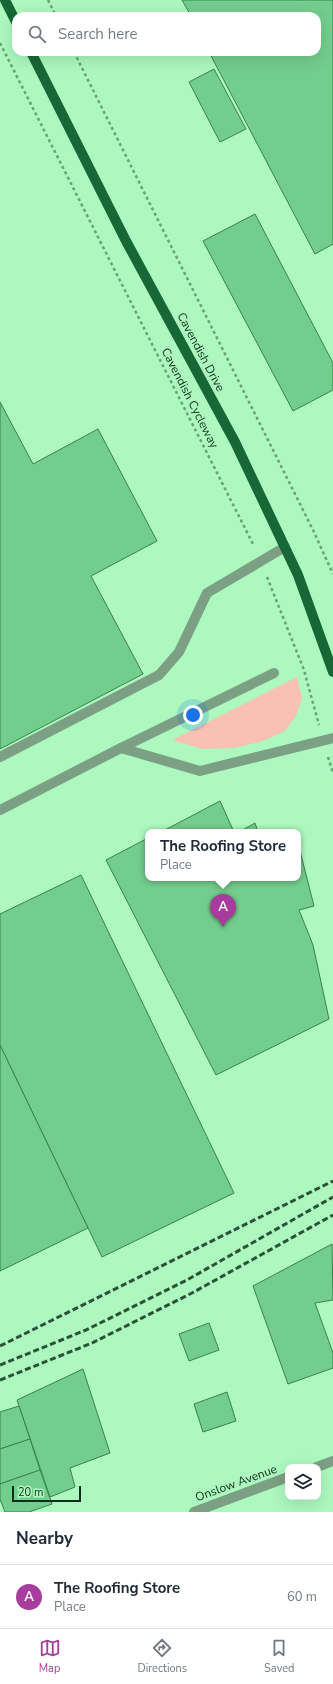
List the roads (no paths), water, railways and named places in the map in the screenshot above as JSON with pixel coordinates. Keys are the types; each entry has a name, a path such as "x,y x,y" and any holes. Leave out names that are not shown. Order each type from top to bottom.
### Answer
{"main road":[{"path":"5,0 12,14"},
{"name":"Cavendish Drive","path":"33,56 126,241 235,442 298,575 333,672"}],"street":[{"path":"0,756 159,675 179,652 207,593 285,548"},
{"path":"0,810 121,748 274,673"},
{"path":"121,748 200,771 328,739"},
{"path":"321,1466 333,1461"},
{"name":"Onslow Avenue","path":"194,1512 285,1479"}],"railway":[{"path":"0,1346 333,1181"},
{"path":"0,1365 86,1330 187,1280 333,1197"},
{"path":"0,1380 92,1343 192,1293 333,1215"}],"place":[{"name":"The Roofing Store","path":"223,927"}]}
